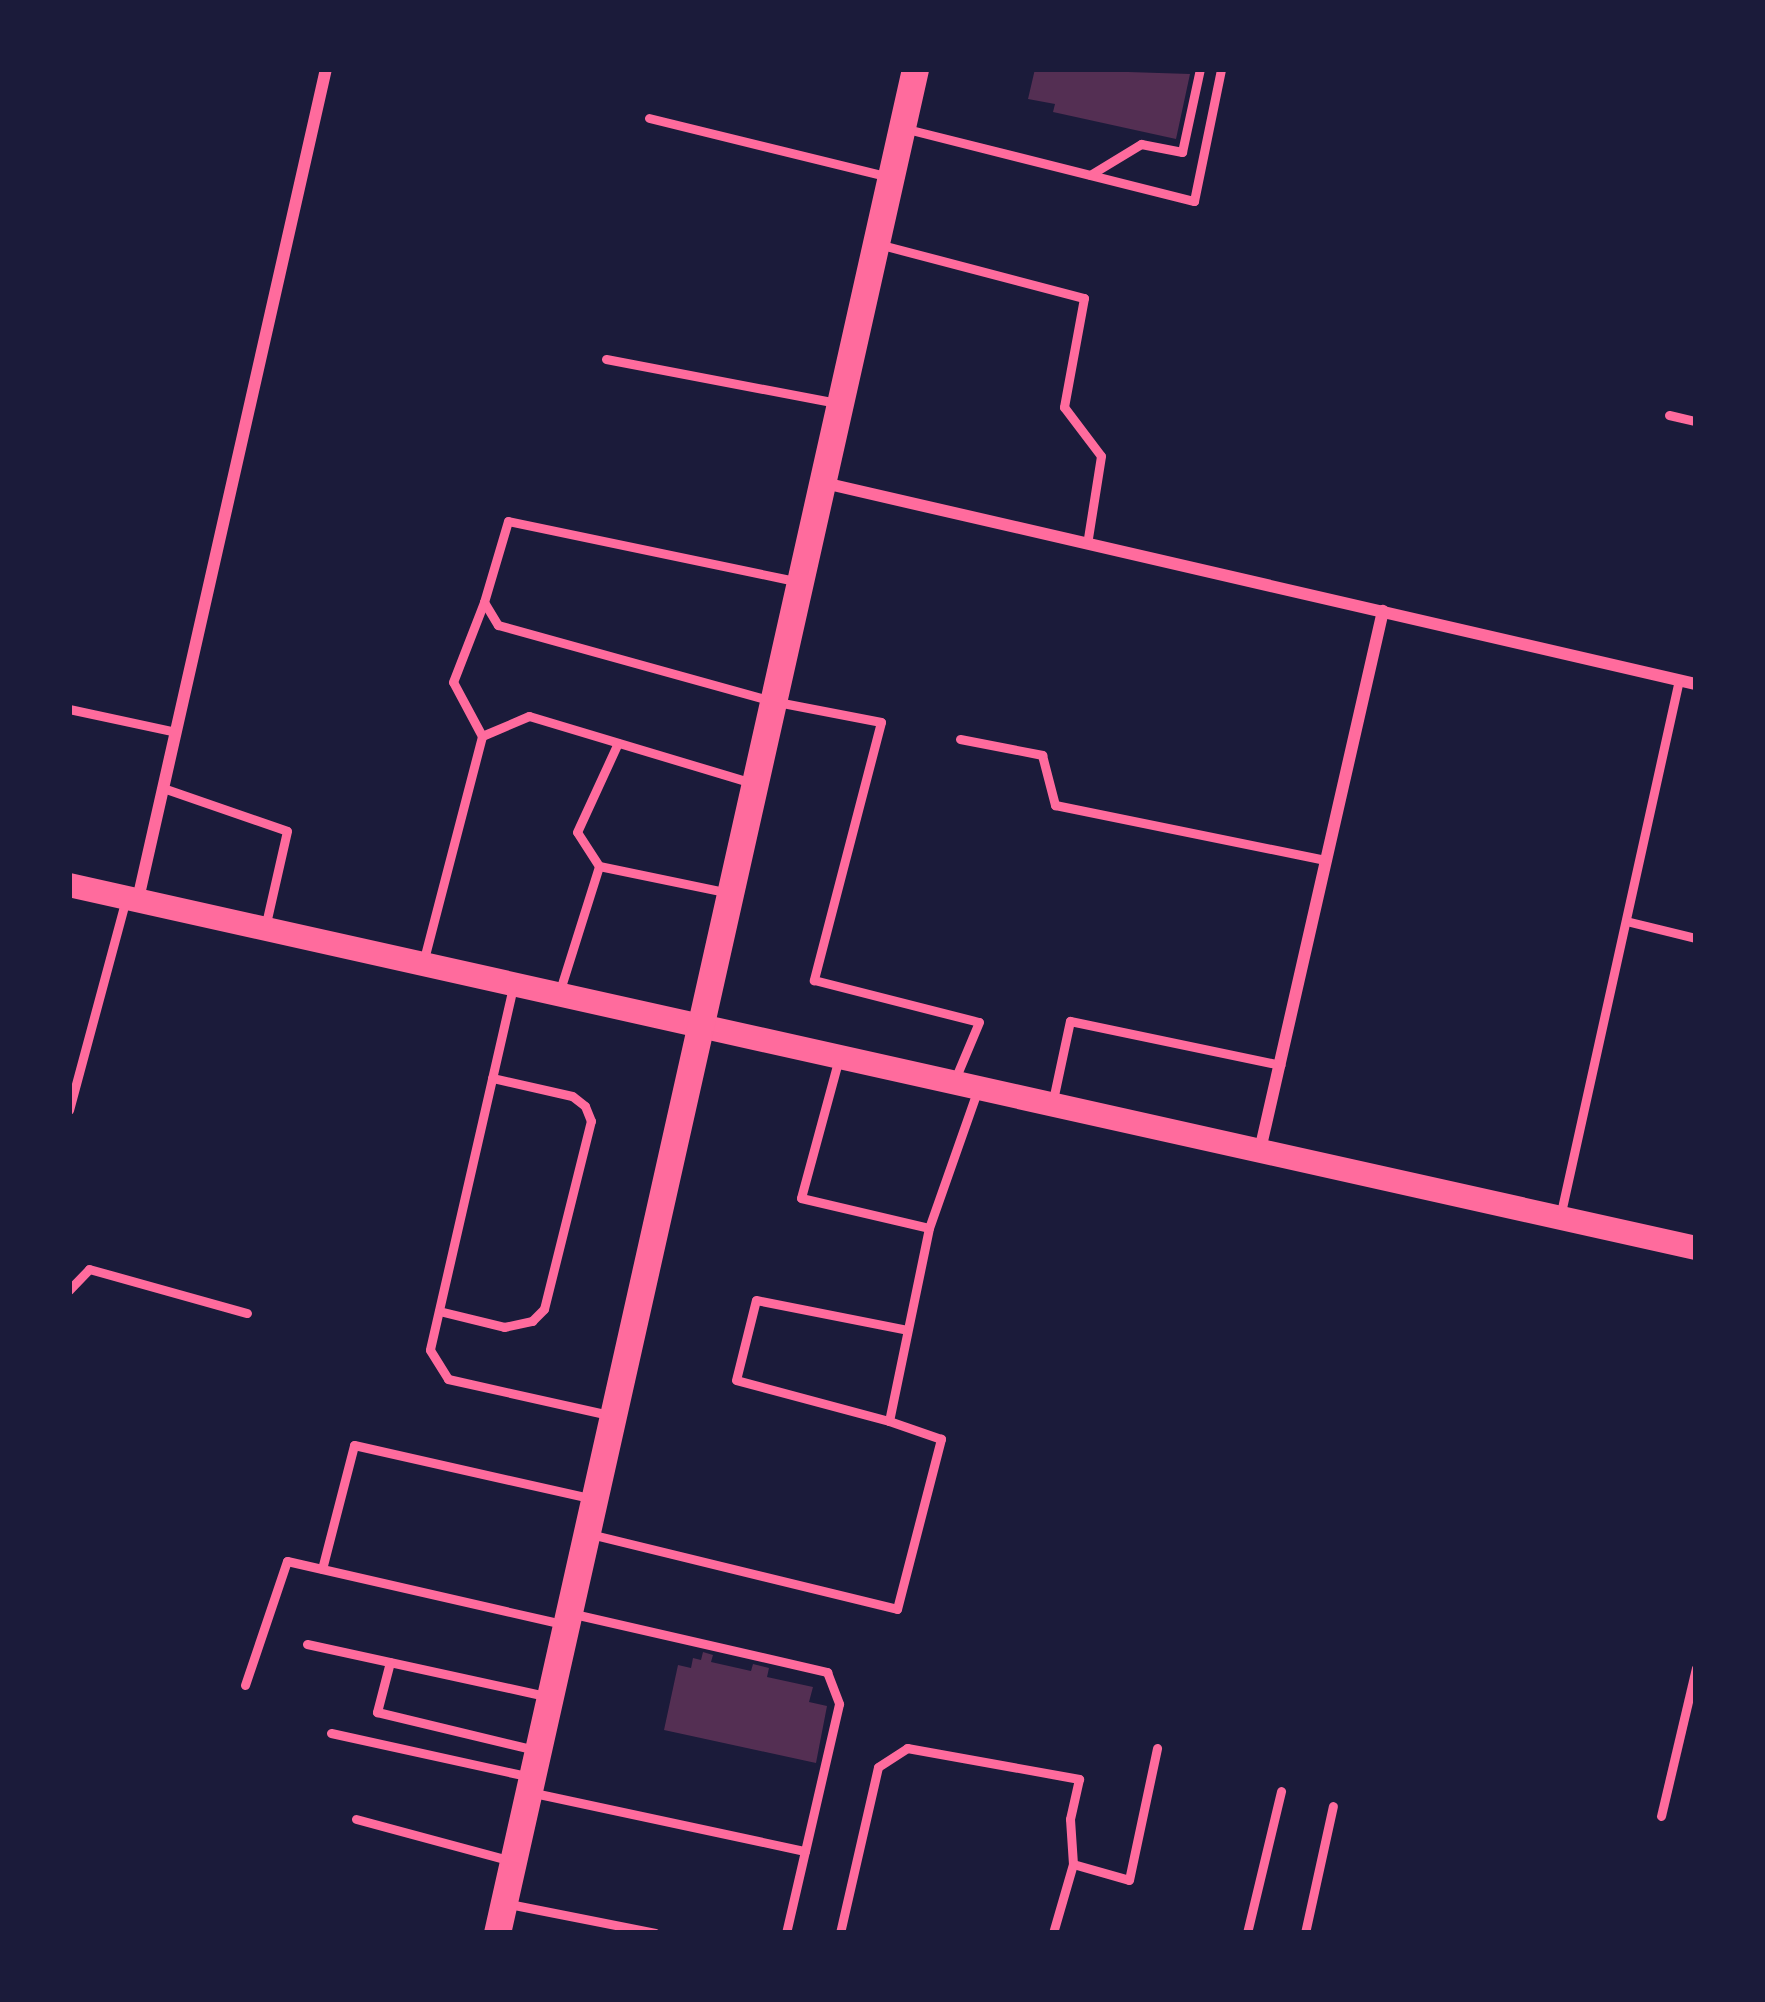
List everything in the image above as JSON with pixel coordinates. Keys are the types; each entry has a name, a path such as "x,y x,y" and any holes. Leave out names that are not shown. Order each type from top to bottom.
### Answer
{"main road":[{"path":"497,1933 915,69"},
{"path":"69,885 1696,1247"}],"street":[{"path":"132,898 163,788 326,69"},
{"path":"819,482 1696,684"},
{"path":"1260,1151 1383,611"}],"lane":[{"path":"1090,175 1141,144 1182,152 1200,69"},
{"path":"902,128 1194,201 1221,69"},
{"path":"649,118 890,177"},
{"path":"875,243 1084,298 1064,407 1102,456 1087,544"},
{"path":"606,359 837,403"},
{"path":"1670,415 1696,421"},
{"path":"422,964 482,736 453,682 484,602 508,520 798,581"},
{"path":"484,602 498,626 772,701 880,722 814,980 979,1022 889,1421"},
{"path":"1560,1217 1679,680"},
{"path":"69,709 176,732"},
{"path":"482,736 529,716 754,784"},
{"path":"960,739 1042,755 1054,805 1326,860"},
{"path":"618,743 577,832 599,866 731,893"},
{"path":"163,788 287,831 265,928"},
{"path":"558,995 599,866"},
{"path":"69,1110 132,898"},
{"path":"1626,921 1696,938"},
{"path":"513,985 430,1350 448,1379 614,1416"},
{"path":"1052,1105 1070,1022 1280,1064"},
{"path":"838,1058 801,1198 929,1228"},
{"path":"439,1310 504,1327 532,1321 544,1309 590,1121 586,1106 572,1096 492,1078"},
{"path":"69,1290 88,1269 247,1313"},
{"path":"587,1533 896,1610 941,1439 736,1380 756,1300 908,1330"},
{"path":"322,1569 354,1445 595,1499"},
{"path":"245,1685 287,1561 827,1672 838,1704 786,1933"},
{"path":"307,1644 550,1697"},
{"path":"390,1662 377,1712 533,1774"},
{"path":"1661,1816 1696,1668"},
{"path":"331,1733 533,1774 805,1851"},
{"path":"840,1933 878,1768 907,1748 1079,1778 1070,1819 1072,1864 1053,1933"},
{"path":"1072,1864 1129,1880 1157,1748"},
{"path":"1247,1933 1281,1791"},
{"path":"1305,1933 1333,1806"},
{"path":"356,1819 513,1862"},
{"path":"504,1903 655,1933"}],"building":[{"path":"1035,69 1190,74 1176,139 1053,112 1055,104 1028,99"},
{"path":"703,1652 713,1655 711,1662 751,1671 753,1664 769,1668 767,1677 813,1687 809,1702 827,1706 816,1763 664,1730 678,1665 691,1668 693,1658 701,1660"}]}
